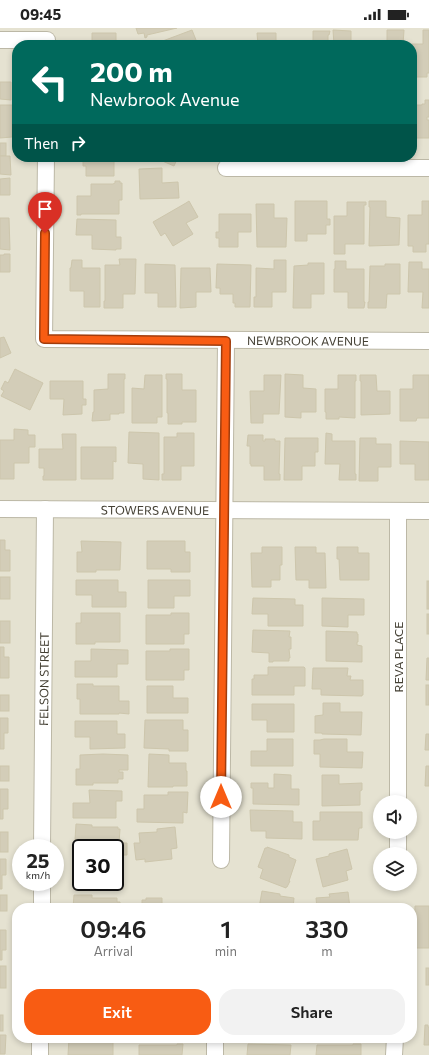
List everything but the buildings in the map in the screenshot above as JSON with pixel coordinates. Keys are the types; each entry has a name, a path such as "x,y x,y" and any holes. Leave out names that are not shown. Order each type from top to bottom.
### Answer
{"street":[{"path":"0,40 47,38"},
{"name":"NEWBROOK AVENUE","path":"46,162 44,339 429,341"},
{"path":"226,168 429,168"},
{"path":"220,860 226,341"},
{"name":"STOWERS AVENUE","path":"0,509 429,511"},
{"name":"FELSON STREET","path":"42,839 45,510"},
{"name":"REVA PLACE","path":"398,511 398,795"},
{"path":"42,891 42,903"},
{"path":"40,1043 40,1055"},
{"path":"215,1043 215,1055"},
{"path":"394,1043 394,1055"}],"shaded area":[{"path":"0,28 429,28 429,1055 0,1055"}],"route":[{"path":"45,233 44,339 226,341 221,797"}]}
